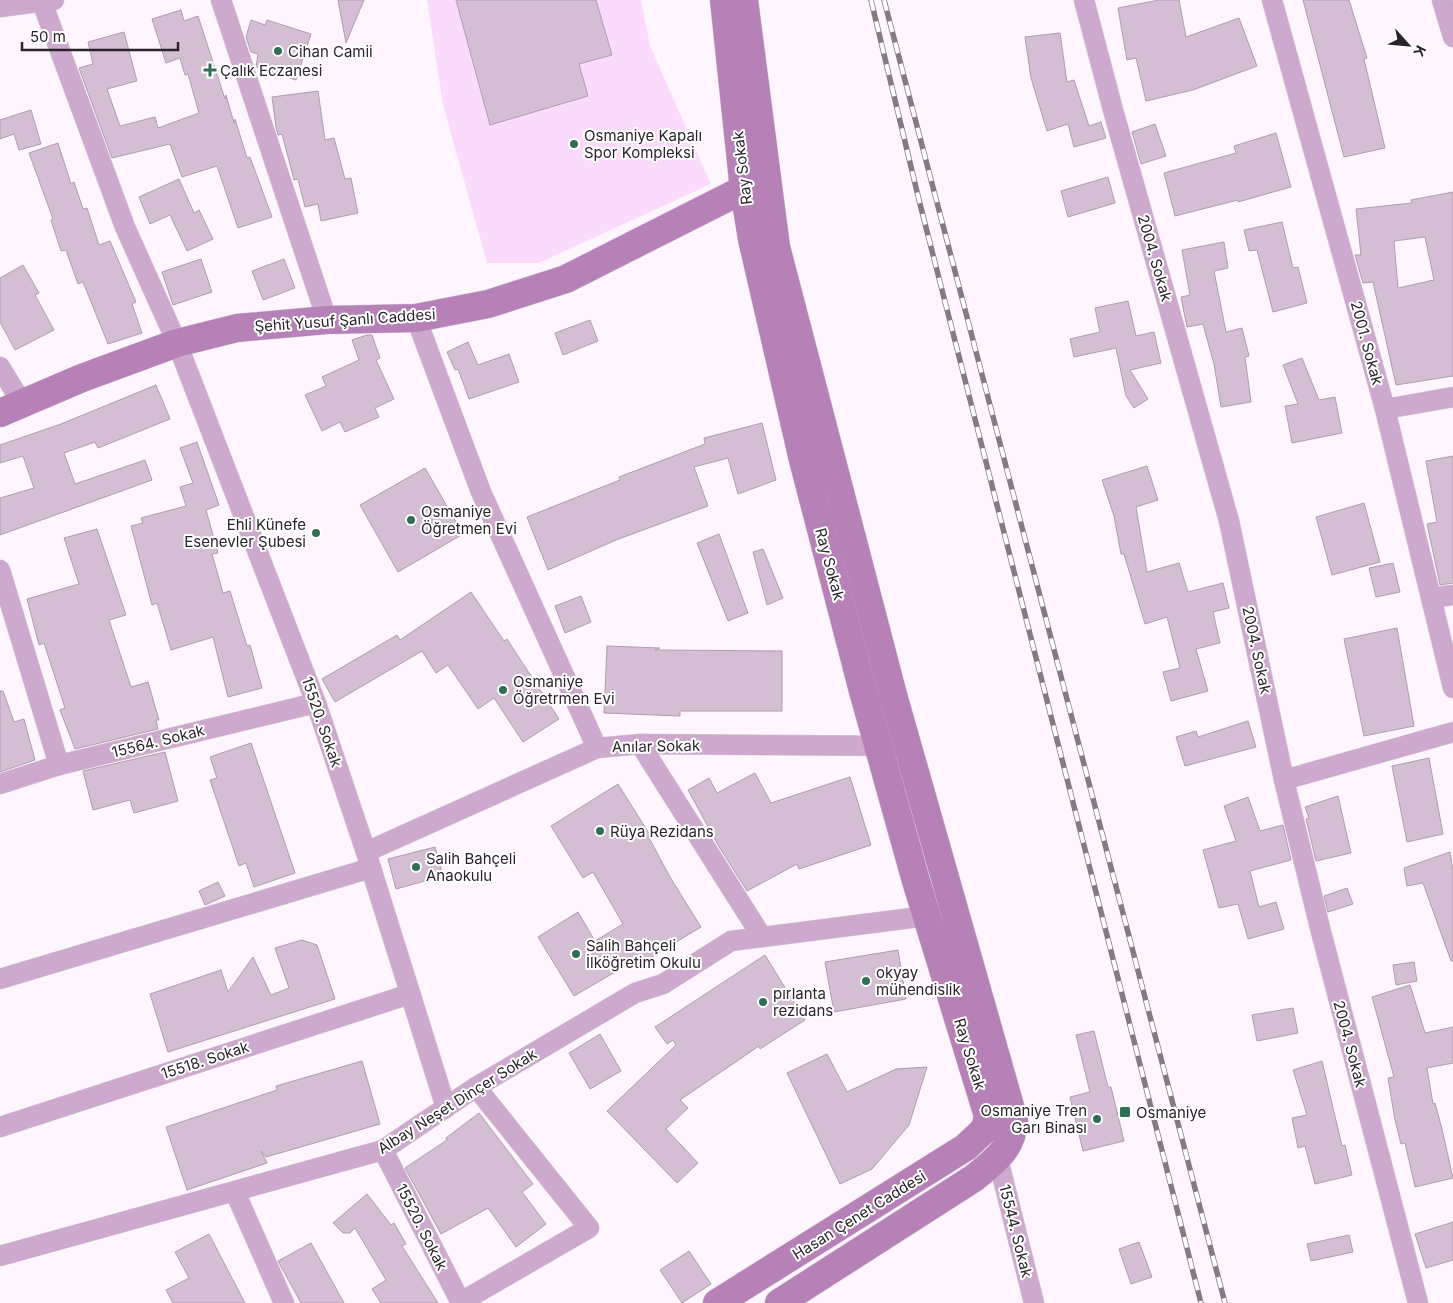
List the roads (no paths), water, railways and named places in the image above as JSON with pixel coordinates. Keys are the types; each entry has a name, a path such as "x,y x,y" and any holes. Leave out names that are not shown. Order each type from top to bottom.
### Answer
{"street":[{"path":"221,0 327,320"},
{"name":"Ray Sokak","path":"724,0 755,184 752,239 803,460 878,746 988,1116"},
{"path":"744,0 755,184 776,247 908,746 1013,1110 1014,1132 1008,1147 998,1159 946,1198 779,1303"},
{"name":"2004. Sokak","path":"1084,0 1113,110 1229,521 1284,780 1320,928 1418,1303"},
{"name":"2001. Sokak","path":"1272,0 1385,410 1453,688"},
{"path":"1442,0 1453,37"},
{"path":"0,7 21,2 48,1"},
{"name":"15520. Sokak","path":"48,1 125,227 177,343 316,703 368,860 446,1108"},
{"name":"Şehit Yusuf Şanlı Caddesi","path":"11,408 177,343 237,328 327,320 416,318 488,304 566,279 755,184"},
{"path":"416,318 481,492 597,748"},
{"path":"0,367 11,408"},
{"path":"1385,410 1453,397"},
{"path":"0,570 59,765"},
{"path":"1432,598 1453,596"},
{"name":"15564. Sokak","path":"0,784 59,765 316,703"},
{"path":"1284,780 1453,732"},
{"path":"640,744 762,937"},
{"name":"Anılar Sokak","path":"0,979 368,860 597,748 640,744 908,746"},
{"name":"Albay Neşet Dinçer Sokak","path":"0,1256 383,1150 476,1087 635,993 663,984 731,941 927,916"},
{"name":"15518. Sokak","path":"0,1127 410,994"},
{"path":"461,1303 589,1228 476,1087"},
{"name":"Hasan Çenet Caddesi","path":"717,1303 966,1148 985,1129 988,1116"},
{"name":"15520. Sokak","path":"383,1150 461,1303"},
{"name":"15544. Sokak","path":"998,1159 1034,1303"},
{"path":"235,1192 284,1303"}],"railway":[{"path":"871,0 919,200 1201,1303"},
{"path":"884,0 1225,1303"}],"place":[{"name":"Cihan Camii","path":"278,51"},
{"name":"Çalık Eczanesi","path":"210,70"},
{"name":"Osmaniye Kapalı Spor Kompleksi","path":"574,144"},
{"name":"Osmaniye Öğretmen Evi","path":"411,520"},
{"name":"Ehli Künefe Esenevler Şubesi","path":"316,533"},
{"name":"Osmaniye Öğretrmen Evi","path":"503,690"},
{"name":"Rüya Rezidans","path":"600,831"},
{"name":"Salih Bahçeli Anaokulu","path":"416,867"},
{"name":"Salih Bahçeli İlköğretim Okulu","path":"576,954"},
{"name":"okyay mühendislik","path":"866,981"},
{"name":"pırlanta rezidans","path":"763,1002"},
{"name":"Osmaniye","path":"1125,1112"},
{"name":"Osmaniye Tren Garı Binası","path":"1097,1119"}]}
